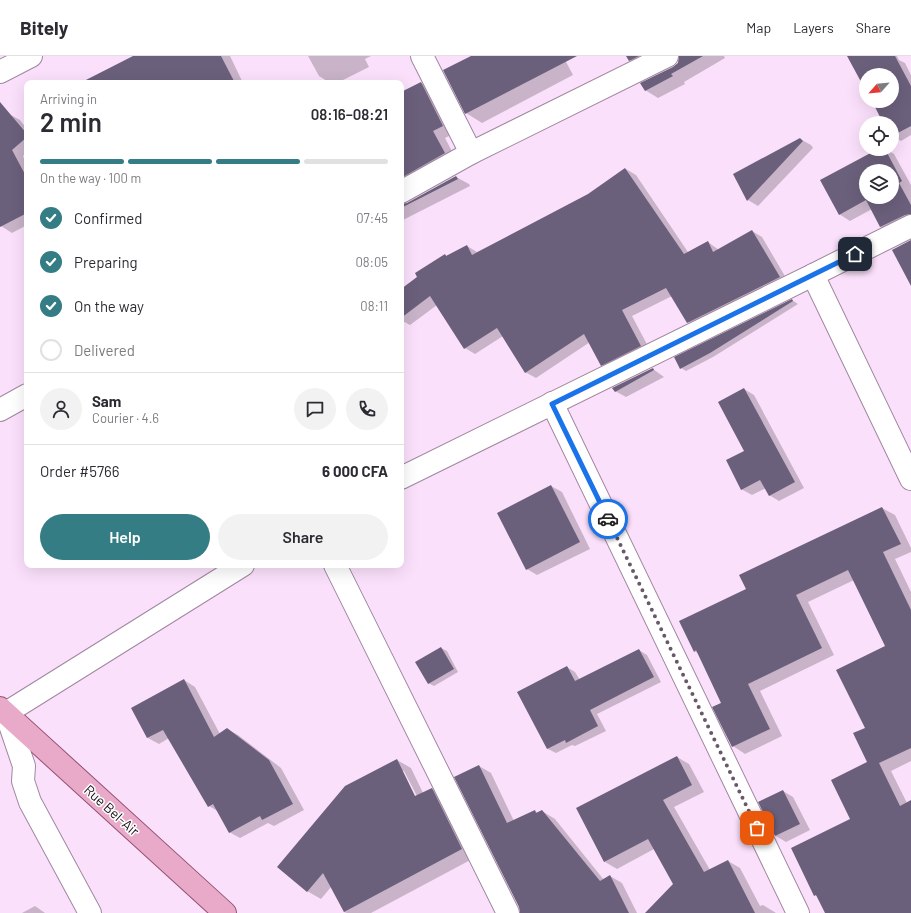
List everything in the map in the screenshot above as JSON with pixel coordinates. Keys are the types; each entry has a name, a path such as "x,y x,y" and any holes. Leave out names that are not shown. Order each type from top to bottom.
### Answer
{"main road":[{"name":"Rue Bel-Air","path":"3,710 225,913"}],"street":[{"path":"0,72 31,56"},
{"path":"422,56 471,153"},
{"path":"404,190 471,153 667,56"},
{"path":"404,477 911,226"},
{"path":"813,275 911,480"},
{"path":"0,410 24,397"},
{"path":"552,404 798,913"},
{"path":"90,913 30,802 23,781 24,766 3,710 238,568"},
{"path":"336,568 508,913"}],"building":[{"path":"133,56 221,56 233,80 86,80"},
{"path":"471,56 577,56 465,114 443,70"},
{"path":"626,56 639,56 629,61"},
{"path":"679,56 703,56 671,74 673,76 645,91 640,83 673,67 678,63"},
{"path":"847,56 895,56 911,86 911,126 899,132 899,116 880,116 876,108 899,108 899,68 859,68 859,78"},
{"path":"421,82 443,126 433,131 445,153 404,176 404,90"},
{"path":"0,102 24,130 24,140 12,150 24,172 24,215 0,227"},
{"path":"800,138 803,141 747,201 733,174"},
{"path":"865,156 889,156 893,164 859,164 859,204 839,215 820,180"},
{"path":"625,168 684,254 708,241 713,252 752,230 780,277 687,323 666,288 622,310 641,346 601,366 584,334 525,373 497,328 464,349 430,296 404,316 404,287 417,277 415,273 445,254 446,256 467,245 472,255 588,194"},
{"path":"899,175 902,181 899,183"},
{"path":"456,176 458,179 404,206 404,204"},
{"path":"899,183 911,205 911,214 905,215 880,227 868,204 899,204"},
{"path":"911,240 911,286 892,250"},
{"path":"792,299 793,301 710,353 680,369 674,357"},
{"path":"653,368 654,370 615,392 612,388"},
{"path":"744,388 795,482 769,496 760,480 741,490 726,460 744,451 718,402"},
{"path":"551,485 580,542 526,570 497,513"},
{"path":"882,507 901,544 883,552 911,610 911,748 879,763 900,806 911,800 911,913 825,913 816,895 814,896 791,848 850,819 831,780 867,762 853,733 865,728 836,670 885,646 848,570 796,595 822,648 748,684 770,729 732,747 712,707 721,703 696,650 694,652 679,621 746,589 739,575"},
{"path":"441,647 454,669 428,684 415,662"},
{"path":"639,649 654,677 590,710 598,726 566,743 565,740 547,749 517,692 567,666 575,681"},
{"path":"184,679 214,737 227,728 269,760 293,804 262,820 260,816 229,833 213,804 208,807 163,730 147,738 131,708"},
{"path":"677,756 692,785 663,800 704,872 728,860 755,913 645,913 673,884 648,839 604,862 576,808"},
{"path":"397,759 415,796 432,788 462,849 344,912 323,873 307,892 277,867 345,786"},
{"path":"479,765 507,823 535,810 536,813 542,810 600,881 610,875 629,913 520,913 519,907 454,777"},
{"path":"783,790 800,824 775,836 758,802"}],"way so far":[{"path":"608,519 757,828"}],"route":[{"path":"608,519 552,404 855,254"}]}
